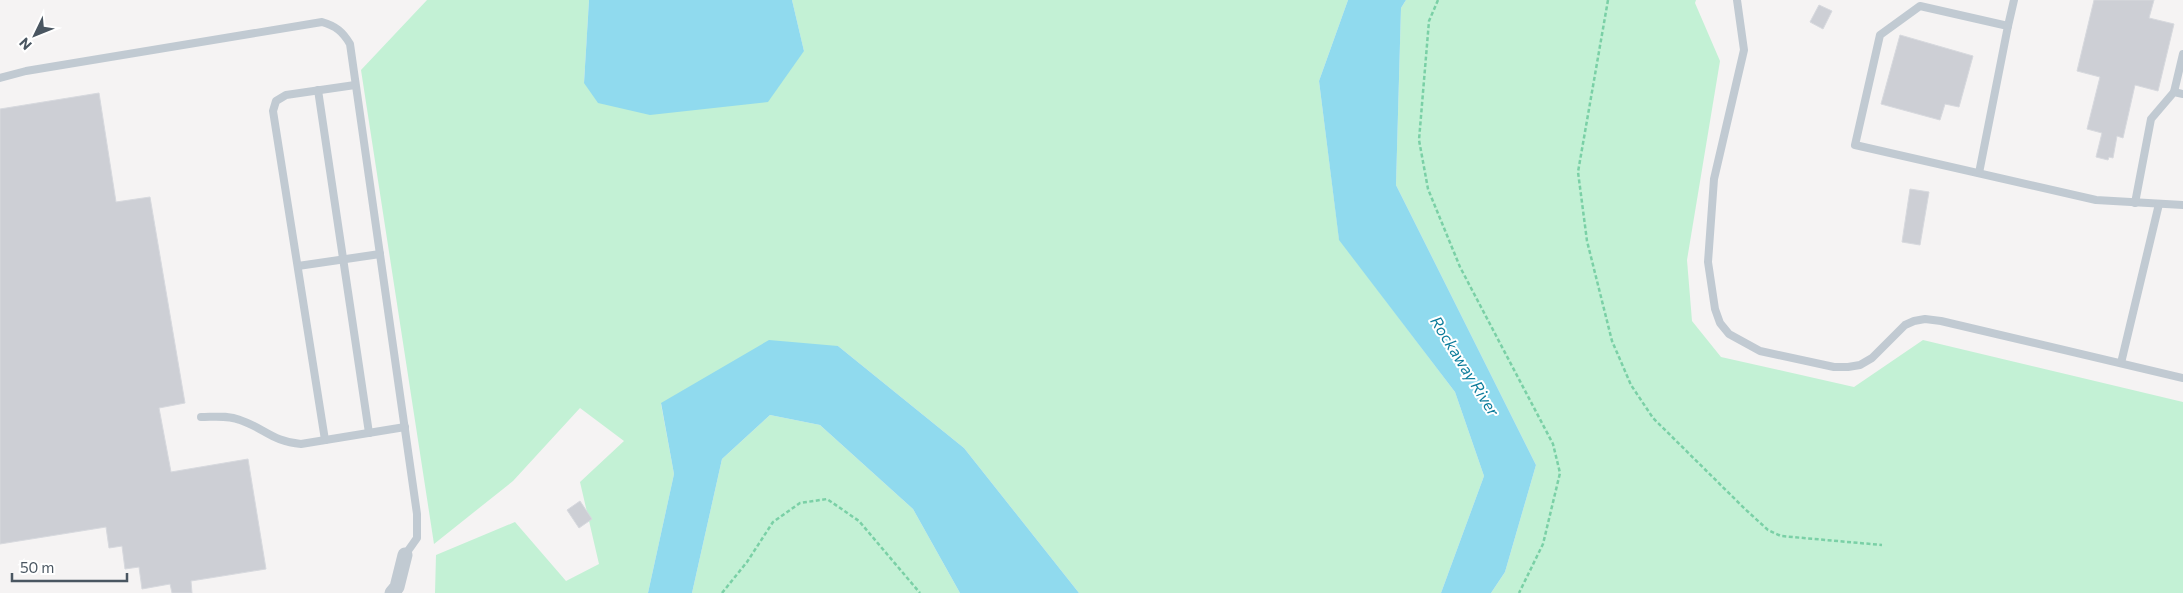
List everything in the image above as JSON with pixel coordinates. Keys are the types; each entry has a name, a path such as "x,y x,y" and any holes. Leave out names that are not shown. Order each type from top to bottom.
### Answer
{"street":[{"path":"392,593 397,588 405,555"}],"lane":[{"path":"1737,0 1744,50 1714,179 1708,262 1715,309 1720,323 1729,334 1760,351 1834,367 1848,367 1860,365 1872,358 1905,325 1914,320 1925,319 1941,321 2183,378"},
{"path":"1978,173 2014,0"},
{"path":"2008,26 1920,6 1880,35 1855,145 2096,200 2183,205"},
{"path":"0,78 72,63 322,22 332,25 344,34 350,44 418,514 417,538 405,555"},
{"path":"2135,203 2151,119 2174,92 2183,54"},
{"path":"325,440 273,111 274,104 279,97 355,85"},
{"path":"318,90 369,433"},
{"path":"2174,92 2183,94"},
{"path":"2121,363 2159,204"},
{"path":"298,266 380,254"},
{"path":"201,417 240,419 286,443 301,444 405,427"}],"path":[{"path":"1438,0 1429,21 1418,140 1428,189 1460,267 1553,444 1560,472 1543,544 1519,593"},
{"path":"1608,0 1578,172 1586,241 1612,341 1631,385 1653,418 1705,471 1768,530 1782,536 1882,545"},
{"path":"722,593 748,562 773,522 800,503 828,499 859,521 920,593"}],"green space":[{"path":"427,0 589,0 584,83 804,51 792,0 1348,0 1319,81 1339,239 1455,392 1484,476 1441,593 1079,593 964,448 838,346 661,404 674,474 648,593 435,593 436,555 515,522 566,581 599,564 580,482 624,441 580,408 513,481 434,544 361,70"},
{"path":"1406,0 1696,0 1695,3 1720,61 1687,260 1692,321 1721,357 1854,387 1923,340 2183,402 2183,593 1491,593 1505,572 1536,465 1396,185 1401,8"},
{"path":"770,415 820,425 913,509 960,593 692,593 722,459"}],"water":[{"path":"589,0 792,0 804,51 768,102 650,115 598,103 584,83"},
{"name":"Rockaway River","path":"1348,0 1406,0 1401,8 1396,185 1536,465 1505,572 1491,593 1441,593 1484,476 1455,392 1339,240 1319,81"},
{"path":"769,340 838,346 964,448 1079,593 960,593 913,509 820,425 770,415 722,459 692,593 648,593 674,474 661,403"}],"building":[{"path":"2094,0 2154,0 2149,18 2174,24 2158,91 2135,85 2123,138 2117,136 2113,158 2109,157 2108,160 2096,157 2102,133 2087,129 2100,77 2077,71"},
{"path":"1819,5 1832,11 1823,29 1810,22"},
{"path":"1900,35 1973,56 1959,107 1945,104 1940,120 1881,104"},
{"path":"99,93 116,202 150,197 185,403 159,408 171,472 248,459 266,569 191,581 192,593 172,593 170,584 142,589 139,567 125,569 122,546 109,548 106,527 0,544 0,109"},
{"path":"1910,189 1929,192 1920,245 1902,242"},
{"path":"580,501 592,519 579,528 567,510"}]}
